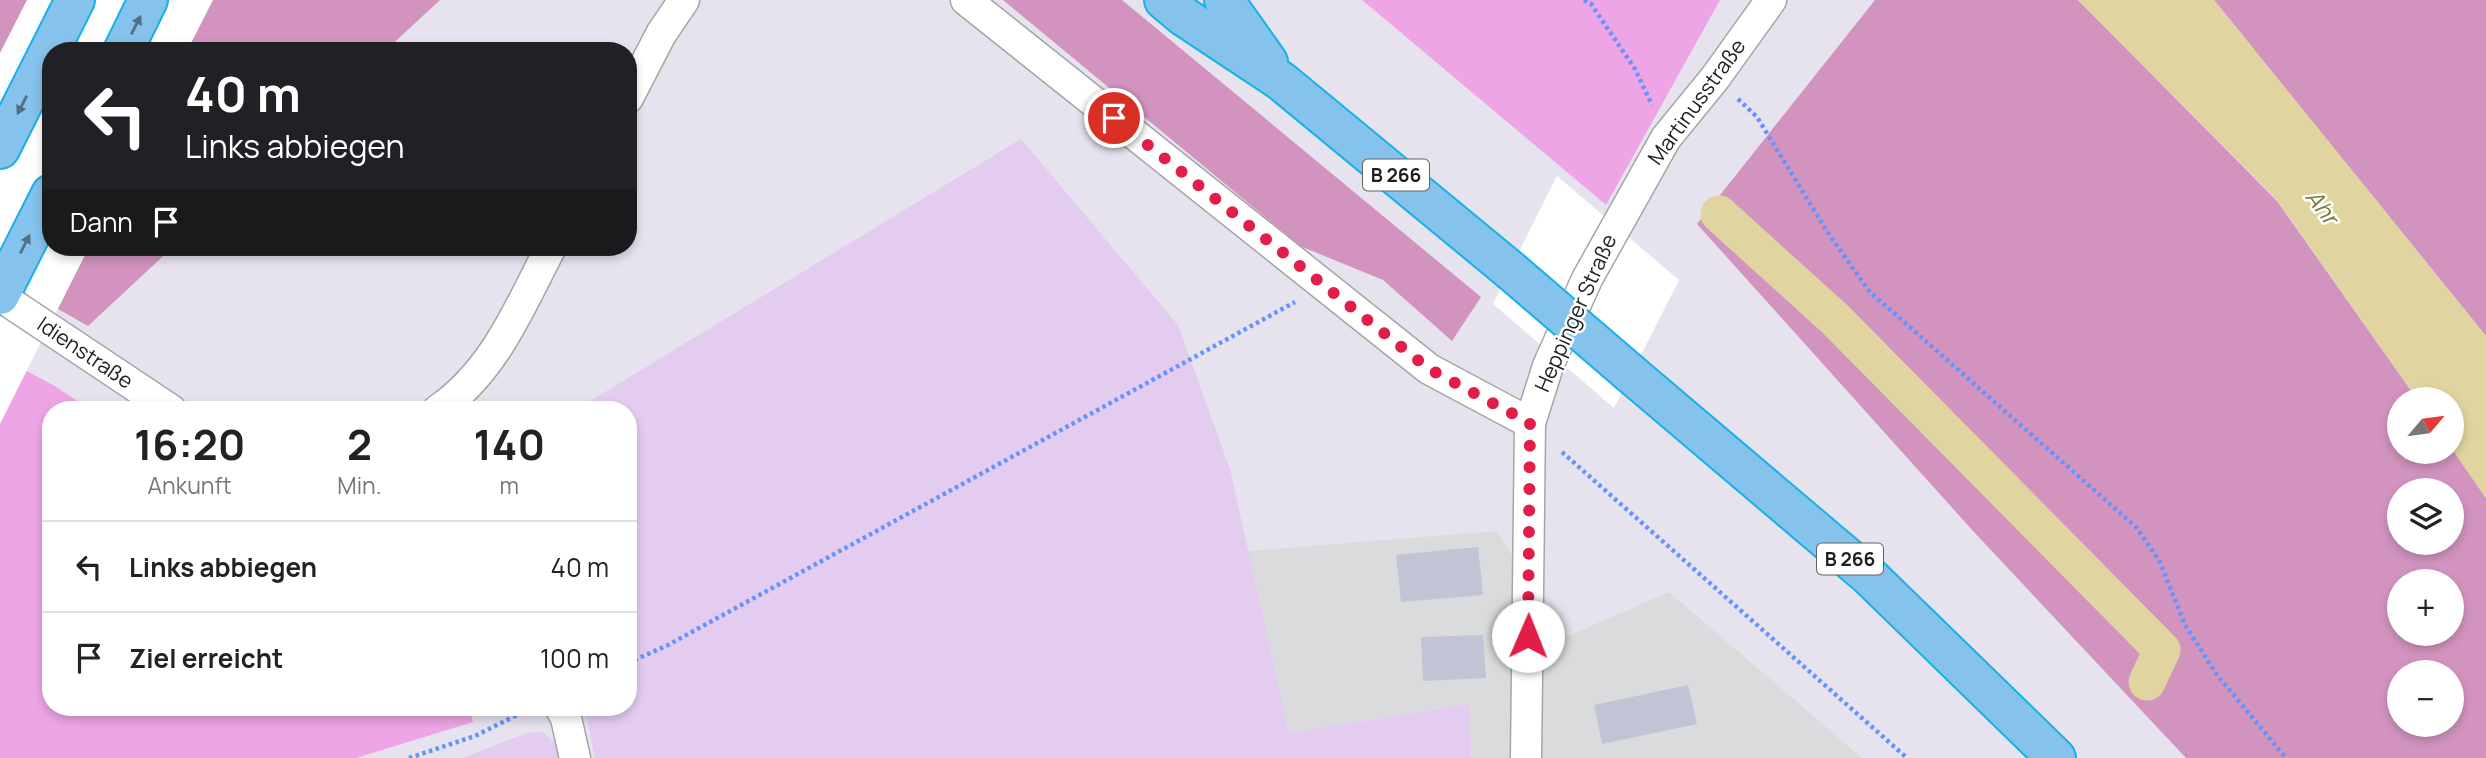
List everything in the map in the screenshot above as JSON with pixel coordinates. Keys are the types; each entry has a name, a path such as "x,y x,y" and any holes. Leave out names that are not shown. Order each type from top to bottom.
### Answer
{"highway":[{"path":"54,42 75,0"},
{"path":"127,42 148,0"},
{"name":"B 266","path":"1164,0 1281,81 1510,270 1868,575 2056,758"},
{"name":"B 266","path":"1224,0 1281,81"},
{"path":"0,149 42,66"},
{"path":"0,296 42,212"}],"street":[{"path":"637,80 661,34 684,0"},
{"path":"966,0 1429,369 1530,423"},
{"name":"Martinusstraße","path":"1626,206 1666,138 1715,78 1770,0"},
{"name":"Heppinger Straße","path":"1526,758 1530,423 1548,366 1587,279 1626,206"},
{"path":"451,401 494,355 546,256"},
{"name":"Idienstraße","path":"0,296 158,401"},
{"path":"565,716 575,758"}],"path":[{"path":"1584,0 1591,4 1635,69 1666,138"},
{"path":"1715,78 1757,117 1828,233 1870,291 2136,527 2160,562 2185,625 2217,675 2286,758"},
{"path":"637,659 668,645 1324,287"},
{"path":"1530,423 1907,758"},
{"path":"409,758 475,736 515,716"}],"shaded area":[{"path":"0,0 440,0 395,42 42,42 42,256 163,256 88,326 0,276"},
{"path":"1003,0 1122,0 1481,297 1452,341 1383,280 1300,246"},
{"path":"1362,0 1720,0 1606,205"},
{"path":"1875,0 2078,0 2277,201 2409,387 2387,387 2387,464 2462,464 2486,498 2486,758 2186,758 1973,531 1697,224"},
{"path":"2214,0 2486,0 2486,336"},
{"path":"1021,139 1178,325 1230,469 1289,733 1469,704 1471,758 595,758 585,716 637,716 637,401 590,401"},
{"path":"0,357 77,401 42,401 42,716 471,716 473,722 356,758 0,758"},
{"path":"1497,531 1563,638 1669,592 1862,758 1471,758 1468,704 1289,733 1248,551"},
{"path":"543,732 555,743 559,758 462,758 527,733"}],"water":[{"name":"Ahr","path":"2078,0 2214,0 2486,336 2486,498 2462,464 2464,387 2409,387 2277,200"}],"pier":[{"path":"27,0 213,0 192,42 42,42 42,256 84,256 0,424 0,53"},
{"path":"1557,176 1679,280 1614,408 1493,304"}],"building":[{"path":"1478,547 1483,595 1401,602 1396,555"},
{"path":"1483,635 1486,678 1423,681 1421,637"},
{"path":"1688,685 1697,724 1602,744 1594,705"}],"waterway":[{"path":"1719,214 1835,319 2162,650 2147,682"}],"route":[{"path":"1114,118 1429,369 1530,423 1528,636"}]}
